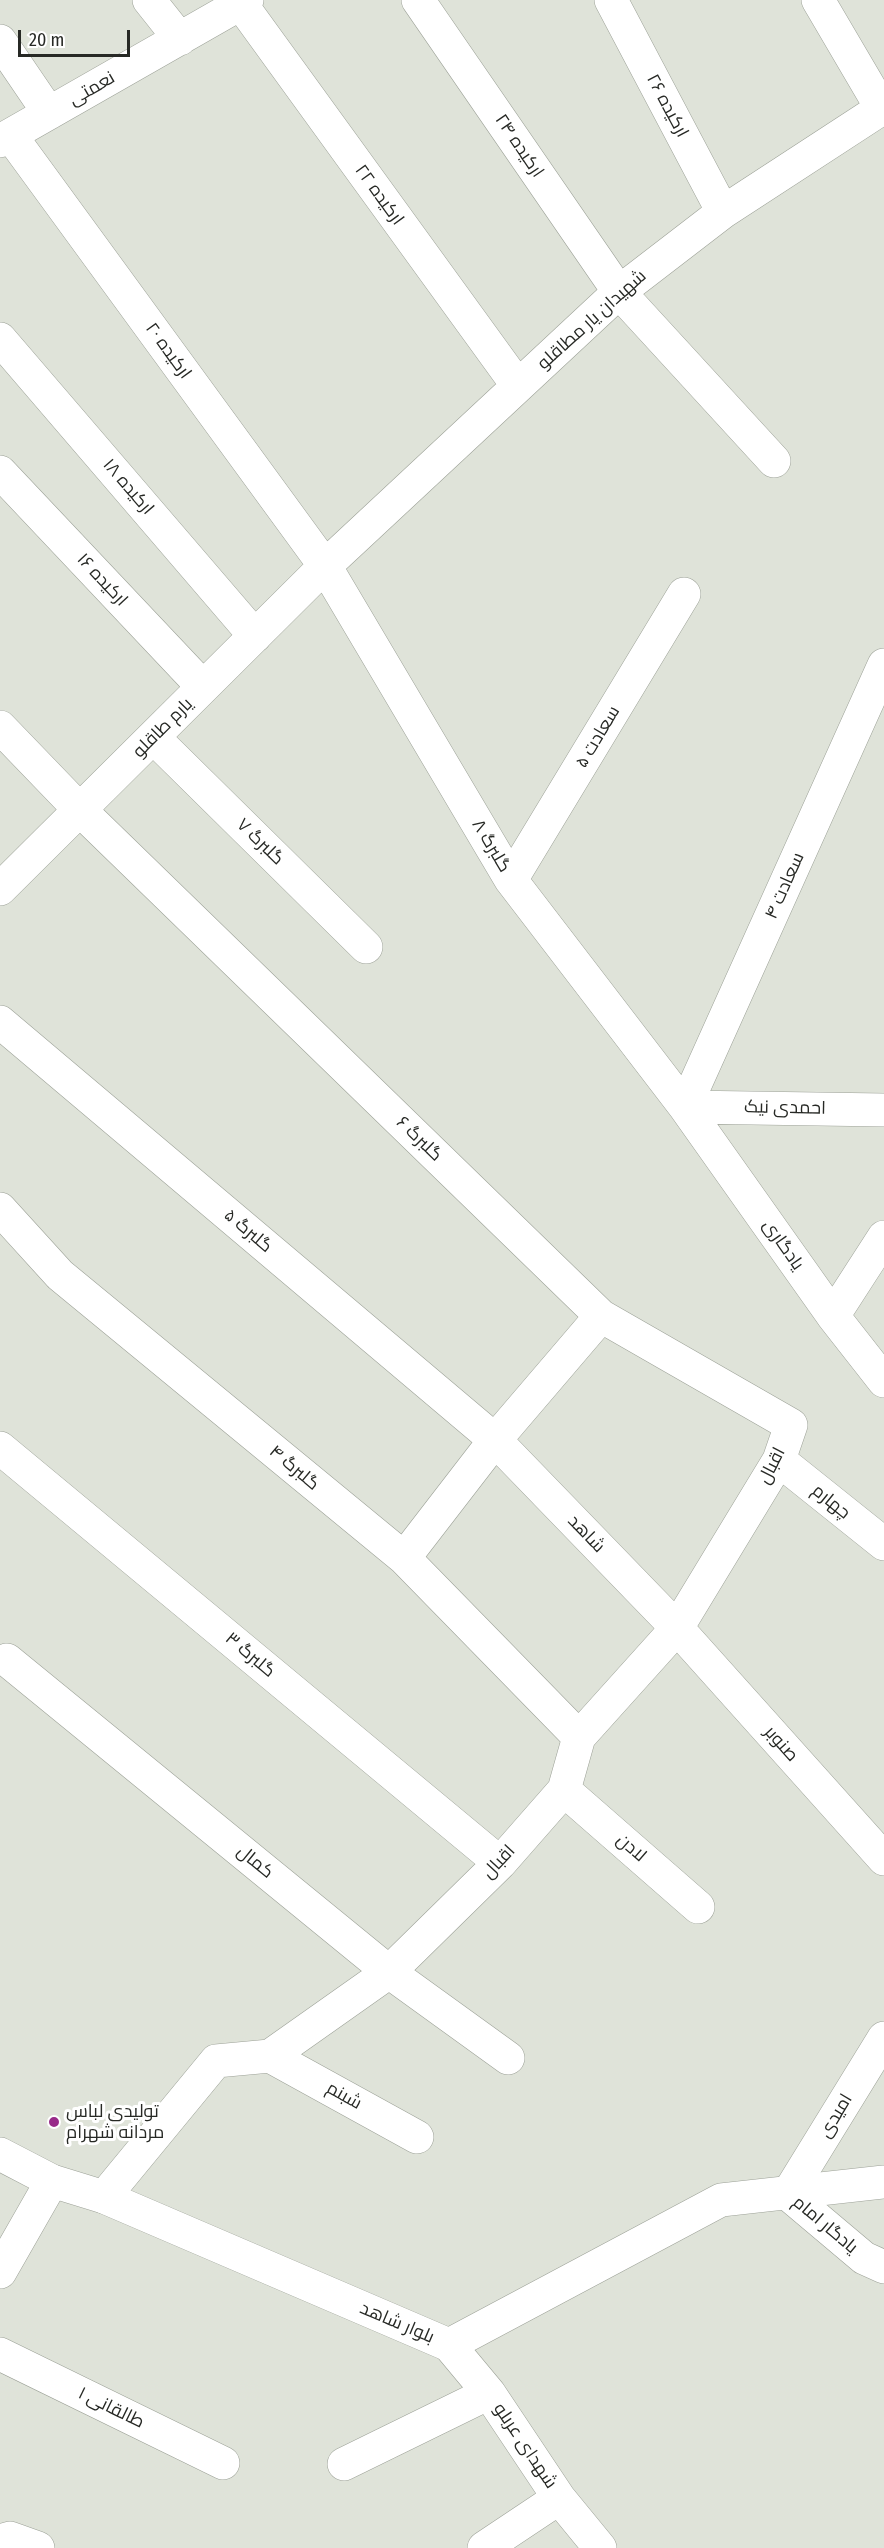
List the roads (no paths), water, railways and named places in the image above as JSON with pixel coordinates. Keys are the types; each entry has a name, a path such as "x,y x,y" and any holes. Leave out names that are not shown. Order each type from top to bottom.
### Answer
{"street":[{"path":"149,0 180,39"},
{"name":"ارکیده ۲۴","path":"418,0 619,292 774,461"},
{"name":"ارکیده ۲۶","path":"611,0 723,212"},
{"path":"818,0 883,108"},
{"name":"نعمتی","path":"6,139 244,2"},
{"name":"ارکیده ۲۲","path":"244,2 518,386"},
{"path":"0,41 49,113"},
{"name":"شهیدان یار مطاقلو","path":"325,566 619,292 723,212 883,108"},
{"name":"ارکیده ۲۰","path":"6,139 325,566"},
{"name":"ارکیده ۱۸","path":"0,339 255,636"},
{"name":"ارکیده ۱۶","path":"0,472 203,687"},
{"name":"یارم طاقلو","path":"0,889 325,566"},
{"name":"گلبرگ ۸","path":"325,566 511,880 685,1107"},
{"name":"سعادت ۵","path":"511,880 684,594"},
{"name":"سعادت ۴","path":"685,1107 884,665"},
{"name":"گلبرگ ۶","path":"0,727 80,810 601,1316 791,1425"},
{"name":"گلبرگ ۷","path":"153,737 366,947"},
{"name":"گلبرگ ۵","path":"0,1022 495,1440"},
{"name":"احمدی نیک","path":"685,1107 884,1110"},
{"name":"یادگاری","path":"685,1107 833,1316 884,1382"},
{"name":"گلبرگ ۴","path":"0,1209 60,1275 404,1558 579,1737"},
{"path":"833,1316 884,1237"},
{"path":"404,1558 495,1440 601,1316"},
{"name":"اقبال","path":"270,2056 388,1972 500,1863 564,1790 579,1737 677,1628 778,1460 791,1425"},
{"name":"شاهد","path":"495,1440 677,1628"},
{"name":"گلبرگ ۳","path":"0,1448 500,1863"},
{"name":"چهارم","path":"778,1460 884,1544"},
{"name":"صنوبر","path":"677,1628 884,1859"},
{"name":"کمال","path":"7,1660 388,1972 508,2058"},
{"name":"لادن","path":"564,1790 698,1907"},
{"name":"امیدی","path":"788,2194 884,2038"},
{"path":"104,2197 216,2061 270,2056"},
{"name":"شبنم","path":"270,2056 417,2137"},
{"name":"بلوار شاهد","path":"0,2154 52,2181 104,2197 449,2345 721,2200 788,2194"},
{"path":"0,2272 52,2181"},
{"name":"یادگار امام","path":"788,2194 884,2182"},
{"name":"یادگار امام","path":"788,2194 864,2258 884,2266"},
{"name":"شهدای عربلو","path":"449,2345 489,2393 559,2498 600,2548"},
{"name":"طالقانی ۱","path":"0,2354 223,2463"},
{"path":"344,2464 489,2393"},
{"path":"484,2548 559,2498"},
{"path":"0,2541 10,2538 38,2548"}],"place":[{"name":"تولیدی لباس مردانه شهرام","path":"54,2122"}]}
